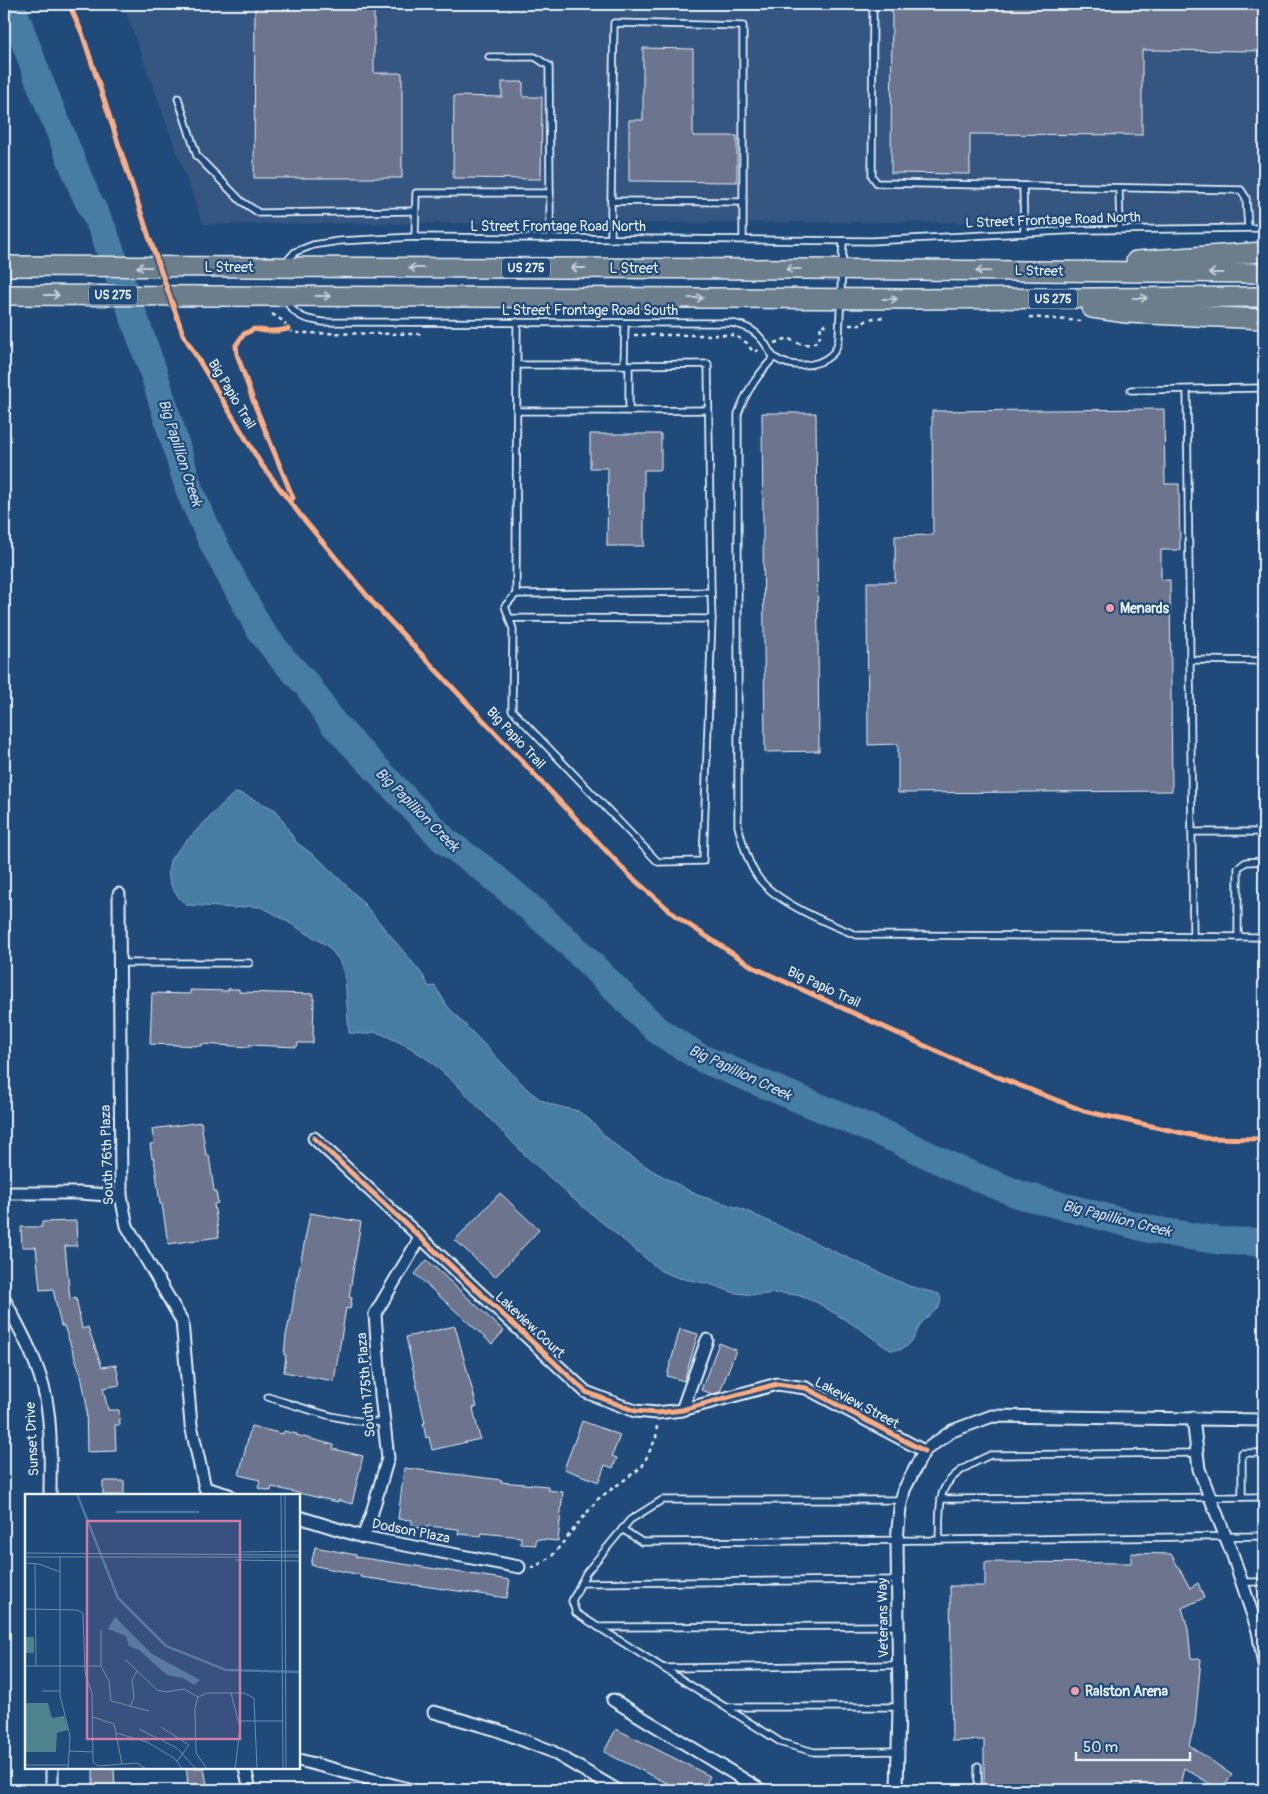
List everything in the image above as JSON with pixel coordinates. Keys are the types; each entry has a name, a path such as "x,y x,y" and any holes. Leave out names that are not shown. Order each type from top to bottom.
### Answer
{"main road":[{"path":"1033,271 1172,258 1264,252"},
{"name":"L Street","path":"4,266 842,269 1264,273"},
{"name":"L Street","path":"4,294 841,299 1022,308 1264,297"},
{"path":"1022,308 1264,319"}],"street":[{"name":"South 76th Plaza","path":"119,894 122,1196 127,1226 182,1320 191,1425 205,1488 226,1494"},
{"name":"Lakeview Court","path":"314,1138 586,1392 635,1411 657,1413 682,1410 777,1384"},
{"path":"4,1193 79,1193 122,1196"},
{"name":"South 175th Plaza","path":"363,1538 388,1458 375,1314 420,1238"},
{"name":"Sunset Drive","path":"4,1300 32,1355 43,1386 48,1417 50,1494"},
{"path":"682,1410 707,1340"},
{"name":"Lakeview Street","path":"777,1384 806,1388 924,1451"},
{"path":"924,1451 952,1431 992,1416 1264,1420"},
{"path":"1193,1418 1199,1469 1242,1582 1262,1646 1264,1665"},
{"name":"Veterans Way","path":"897,1790 899,1707 897,1540 904,1490 924,1451"},
{"name":"Dodson Plaza","path":"300,1517 363,1538 519,1568"},
{"path":"613,1700 761,1790"},
{"path":"434,1712 498,1730 528,1741 551,1751 617,1790"},
{"path":"300,1760 412,1790"},
{"path":"52,1769 52,1790"},
{"path":"245,1769 250,1790"}],"lane":[{"path":"873,4 872,176 877,183 1241,190 1246,198 1248,227"},
{"path":"611,239 614,23 743,26 743,239"},
{"path":"489,57 535,57 549,66 550,238"},
{"path":"178,98 198,156 241,201 259,213 415,211"},
{"path":"1022,186 1024,233"},
{"path":"1119,188 1120,230"},
{"path":"415,237 416,193 550,193"},
{"path":"611,201 743,202"},
{"name":"L Street Frontage Road North","path":"281,267 295,252 313,245 339,241 415,237 843,241 1120,230 1264,228"},
{"path":"843,241 837,348 831,356 811,364 798,365 787,363 774,357 755,378 744,397 738,414 738,826 746,852 760,880 781,898 823,922 856,935 1264,937"},
{"name":"L Street Frontage Road South","path":"282,295 291,310 298,316 323,322 731,323 745,326 756,332 774,357"},
{"path":"517,322 516,594 505,606 513,629 512,710 658,862 703,861 712,619 708,364 517,365"},
{"path":"625,323 628,411"},
{"path":"1131,390 1264,388"},
{"path":"1188,390 1193,937"},
{"path":"516,411 708,410"},
{"path":"516,594 711,592"},
{"path":"510,618 712,619"},
{"path":"1190,660 1264,661"},
{"path":"1192,832 1264,832"},
{"path":"1238,937 1238,868 1246,862 1264,861"},
{"path":"119,963 249,963"},
{"path":"268,1397 351,1420 366,1423 384,1422"},
{"path":"939,1540 941,1499 944,1489 961,1470 990,1455 1197,1453"},
{"path":"1242,1497 1242,1453 1264,1453"},
{"path":"941,1499 1264,1497"},
{"path":"898,1751 814,1752 782,1743 576,1613 572,1600 586,1572 630,1520 662,1500 902,1500"},
{"path":"622,1529 642,1542 1264,1536"},
{"path":"581,1583 898,1580"},
{"path":"1242,1582 1264,1582"},
{"path":"598,1626 898,1626"},
{"path":"663,1668 898,1665"},
{"path":"724,1707 899,1707"},
{"path":"978,1766 978,1790"}],"path":[{"path":"1022,308 1086,322"},
{"path":"624,335 734,335 747,343 753,352 788,338 795,343 808,345 819,339 820,325 862,325 870,319 894,317"},
{"path":"280,331 288,329 294,333 306,334 430,334"},
{"path":"519,1568 535,1568 552,1556 598,1499 642,1467 656,1438 657,1413"}],"shaded area":[{"path":"123,4 1264,4 1264,226 911,222 203,224"},
{"path":"234,793 242,794 276,810 296,842 320,860 360,899 422,974 429,987 435,986 448,1007 528,1090 541,1100 578,1111 624,1152 653,1171 697,1195 742,1209 909,1286 939,1294 941,1300 939,1307 921,1323 913,1340 907,1346 900,1350 891,1350 816,1302 797,1295 735,1293 710,1284 679,1278 661,1271 570,1196 524,1154 458,1086 430,1061 409,1047 384,1035 375,1032 365,1034 349,1033 345,976 339,960 328,946 261,907 235,908 186,905 181,900 169,880 170,861 188,839"}],"building":[{"path":"255,4 374,4 374,73 402,73 402,178 254,178"},
{"path":"892,4 1264,4 1264,51 1142,50 1142,135 970,134 970,174 891,173"},
{"path":"643,48 693,49 693,136 737,136 737,182 629,181 629,120 643,120"},
{"path":"502,82 523,82 523,97 542,97 541,179 453,178 454,96 502,97"},
{"path":"1164,409 1165,484 1179,484 1180,550 1161,550 1161,580 1170,580 1172,791 898,793 898,744 868,745 867,582 895,582 895,536 933,535 932,411"},
{"path":"762,413 816,413 819,751 765,752"},
{"path":"590,434 661,434 661,470 644,470 644,546 607,546 608,468 590,468"},
{"path":"228,989 239,989 239,992 314,994 313,1043 298,1043 297,1047 150,1044 152,993 190,994 190,990 228,991"},
{"path":"201,1122 206,1155 209,1155 214,1191 216,1191 218,1203 214,1204 219,1237 168,1244 150,1144 154,1144 152,1129"},
{"path":"500,1193 539,1230 495,1277 455,1240"},
{"path":"310,1213 361,1222 349,1297 352,1298 350,1309 346,1308 334,1381 284,1372 286,1335"},
{"path":"76,1221 77,1246 65,1246 70,1299 76,1297 82,1329 88,1327 102,1367 116,1365 120,1385 103,1388 108,1410 119,1410 120,1425 115,1425 116,1451 87,1452 86,1401 81,1375 64,1326 61,1326 53,1289 40,1290 36,1247 22,1247 21,1227 42,1227 42,1222"},
{"path":"427,1260 504,1331 492,1344 415,1274"},
{"path":"455,1326 477,1407 473,1408 480,1439 432,1450 429,1437 426,1438 423,1423 425,1423 406,1337"},
{"path":"680,1329 698,1334 684,1381 667,1376"},
{"path":"719,1343 736,1350 720,1392 713,1394 701,1390"},
{"path":"582,1421 620,1435 612,1456 617,1458 613,1468 605,1465 599,1482 564,1469"},
{"path":"251,1426 283,1434 284,1431 297,1434 334,1445 333,1449 363,1456 352,1504 272,1487 271,1491 258,1488 260,1480 239,1475"},
{"path":"404,1468 502,1480 501,1482 548,1486 548,1490 563,1492 558,1541 536,1539 536,1545 521,1544 521,1537 482,1533 481,1536 458,1534 459,1529 427,1526 427,1529 412,1527 412,1520 398,1519"},
{"path":"103,1481 124,1481 124,1494 103,1494"},
{"path":"315,1547 356,1555 356,1557 510,1580 507,1598 360,1577 361,1575 311,1565"},
{"name":"Ralston Arena","path":"1131,1553 1171,1554 1190,1588 1198,1583 1204,1598 1182,1608 1188,1629 1191,1658 1201,1659 1195,1723 1189,1745 1232,1775 1220,1790 1184,1768 1179,1790 984,1790 984,1740 952,1741 950,1586 985,1586 985,1562 1131,1563"},
{"path":"616,1729 710,1776 703,1790 681,1790 604,1752"},
{"path":"93,1769 114,1769 115,1790 93,1790"},
{"path":"186,1769 204,1769 208,1790 189,1790"}],"waterway":[{"name":"Big Papillion Creek","path":"11,4 85,194 103,230 154,374 190,492 214,545 260,630 308,686 333,723 444,840 488,872 564,938 657,1030 701,1058 893,1138 957,1169 1018,1194 1153,1230 1221,1241 1264,1242"}],"cycle path":[{"name":"Big Papio Trail","path":"69,4 82,33 183,334 261,464 301,516 374,604 629,875 677,917 753,967 958,1061 1084,1111 1205,1138 1264,1139"},
{"name":"Big Papio Trail","path":"288,329 279,331 254,329 244,334 236,345 237,354 254,403 293,498"},
{"path":"314,1138 586,1392 635,1411 657,1413 682,1410 777,1384 806,1388 924,1451"}],"place":[{"name":"Menards","path":"1110,608"},
{"name":"Ralston Arena","path":"1075,1691"}]}
